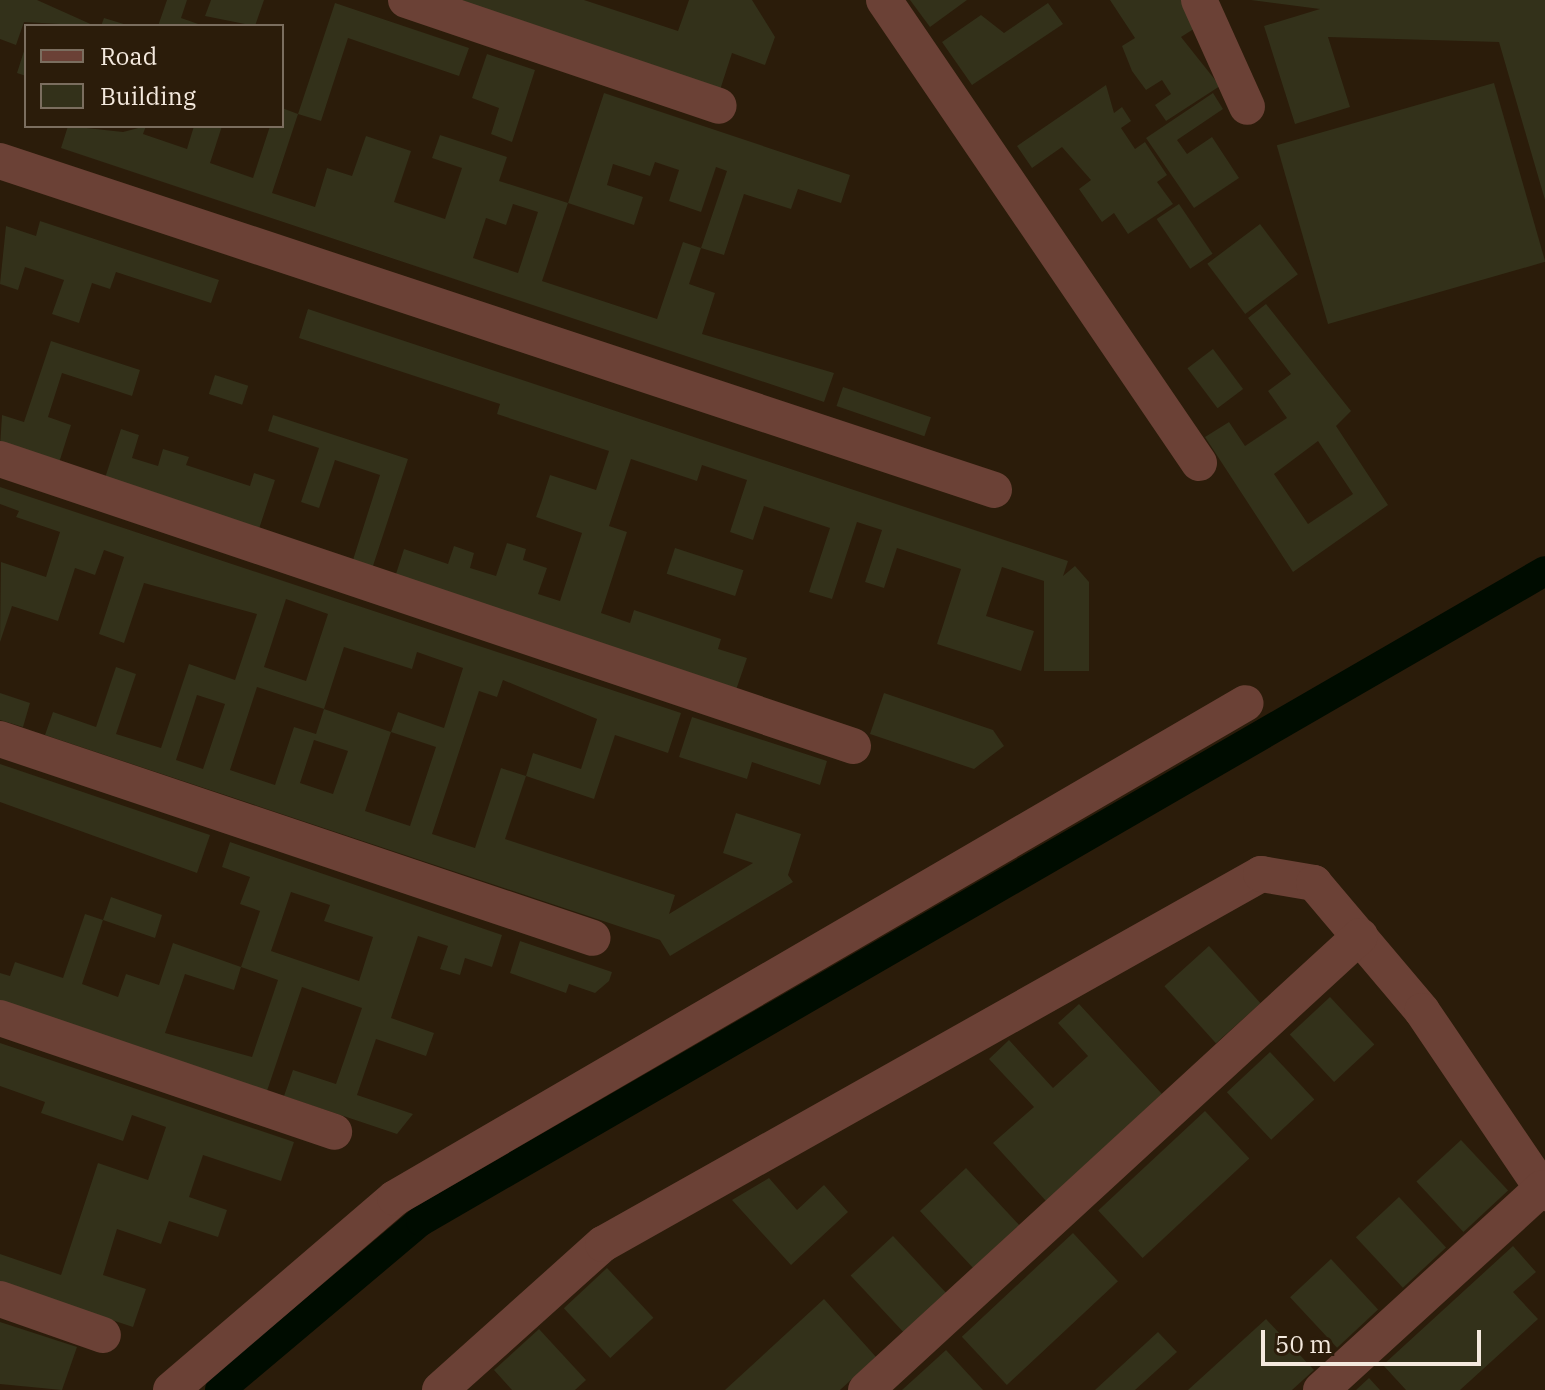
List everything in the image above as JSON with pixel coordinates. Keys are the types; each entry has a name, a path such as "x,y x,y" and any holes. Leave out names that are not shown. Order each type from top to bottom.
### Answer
{"street":[{"path":"406,0 719,106"},
{"path":"884,0 1199,463"},
{"path":"1199,0 1247,107"},
{"path":"0,161 994,490"},
{"path":"0,459 853,746"},
{"path":"171,1390 395,1198 1246,703"},
{"path":"0,739 593,938"},
{"path":"440,1390 603,1244 1261,874 1314,883 1422,1011 1543,1191 1321,1390"},
{"path":"866,1390 1360,936"},
{"path":"0,1018 334,1132"},
{"path":"0,1299 103,1335"}],"building":[{"path":"0,0 37,0 91,24 24,22 16,45 0,39"},
{"path":"167,0 187,0 181,18 198,24 159,24"},
{"path":"211,0 264,0 256,24 205,16"},
{"path":"452,0 584,0 678,31 689,0 752,0 775,37 765,65 732,53 720,90"},
{"path":"910,0 967,0 930,27"},
{"path":"1110,0 1184,0 1200,25 1181,37 1220,86 1166,121 1155,105 1171,94 1162,80 1146,90 1132,71 1122,46 1135,38"},
{"path":"1251,0 1545,0 1545,200 1499,42 1328,37 1350,107 1295,124 1264,26 1320,9"},
{"path":"335,3 469,48 459,76 348,38 321,121 298,114"},
{"path":"1048,3 1063,24 972,85 942,42 981,15 1004,33"},
{"path":"104,18 124,24 102,24"},
{"path":"24,51 24,75 17,73"},
{"path":"487,54 535,70 512,142 491,134 499,108 472,98"},
{"path":"1494,83 1545,262 1328,324 1277,145"},
{"path":"1106,85 1114,113 1122,107 1131,121 1121,128 1135,149 1145,142 1167,175 1157,182 1173,204 1128,234 1114,213 1102,222 1079,189 1091,180 1062,147 1032,168 1017,146"},
{"path":"604,93 850,175 841,203 798,189 791,209 744,194 724,255 701,248 727,171 716,167 701,212 669,201 679,170 655,162 650,176 613,164 607,185 643,197 634,225 568,203"},
{"path":"1213,93 1223,109 1177,140 1187,154 1212,137 1239,178 1194,208 1146,138"},
{"path":"284,109 298,114 272,193 315,207 327,168 352,176 366,136 411,151 394,202 445,219 462,168 432,158 440,135 507,157 499,181 568,203 542,281 657,319 683,242 701,248 689,284 715,293 702,334 834,373 824,402 61,148 67,128 123,132 145,128 143,134 187,149 193,128 221,128 210,163 253,178 269,128 284,128","holes":["513,204 538,212 518,273 473,258 486,218 506,225"]},
{"path":"1179,204 1213,254 1190,269 1157,219"},
{"path":"40,221 219,280 211,303 116,272 110,289 92,283 79,323 52,314 64,280 25,267 18,290 0,284 6,226 36,236"},
{"path":"1260,224 1298,274 1245,314 1207,264"},
{"path":"1266,304 1351,411 1336,426 1388,505 1293,572 1205,437 1229,422 1245,446 1287,418 1268,391 1291,374 1248,318","holes":["1318,441 1353,494 1308,524 1274,474"]},
{"path":"308,309 1068,561 1063,576 1075,566 1089,582 1089,671 1044,671 1044,581 1002,567 986,616 1034,631 1021,671 937,644 961,569 897,548 884,588 865,582 882,530 857,522 832,599 809,592 830,528 764,506 753,540 730,532 747,480 702,465 697,481 631,459 609,526 627,532 601,613 630,623 634,610 721,639 718,649 747,658 736,690 395,577 404,549 448,564 454,546 474,553 470,568 496,576 507,543 526,549 523,560 547,568 538,594 560,601 582,533 536,517 550,475 596,490 609,451 497,414 500,404 299,338"},
{"path":"51,341 140,370 132,396 62,373 48,417 71,425 58,466 0,447 2,415 24,422"},
{"path":"1213,349 1243,389 1218,408 1187,368"},
{"path":"215,375 248,386 242,405 209,394"},
{"path":"843,387 931,417 924,436 836,406"},
{"path":"273,415 408,459 372,569 352,563 380,475 335,460 319,508 301,502 319,448 268,431"},
{"path":"121,429 139,435 132,458 158,466 163,449 189,457 186,465 250,486 254,473 275,480 258,532 104,481"},
{"path":"0,487 681,713 668,753 615,735 594,799 526,776 505,839 675,895 669,914 753,863 723,853 736,813 801,834 788,875 793,882 670,956 660,940 45,735 53,712 96,727 116,667 136,674 116,734 161,748 189,664 235,680 257,614 144,583 124,643 99,634 124,557 104,550 95,575 75,568 58,621 12,606 0,642 1,562 46,577 60,532 16,517 19,511 0,504","holes":["286,599 328,614 306,681 264,667","344,647 412,669 417,652 463,668 444,728 398,712 391,732 324,709","503,680 597,719 581,769 533,753 526,776 501,768 475,848 432,834 479,691 497,697","257,687 324,709 316,734 294,727 275,785 230,770","197,695 225,704 203,769 176,760","391,732 436,747 410,826 365,811","314,740 348,751 333,794 300,783"]},
{"path":"675,548 743,570 735,596 667,574"},
{"path":"0,693 30,703 23,727 0,720"},
{"path":"884,693 993,730 1004,746 974,769 870,734"},
{"path":"692,717 827,761 820,785 752,762 747,779 679,757"},
{"path":"0,764 210,835 197,873 0,802"},
{"path":"230,842 502,935 492,967 465,958 460,975 440,969 448,946 418,936 391,1018 434,1033 426,1056 376,1039 357,1095 413,1114 397,1134 284,1096 293,1070 336,1084 362,1008 302,987 267,1091 0,1000 0,973 10,976 15,962 63,978 85,914 103,920 82,984 118,997 126,974 159,985 173,943 241,967 260,911 240,904 250,877 222,867","holes":["291,892 330,905 324,921 373,937 359,981 271,951","241,967 278,980 252,1057 165,1033 185,974 234,990"]},
{"path":"111,897 162,915 155,938 103,920"},
{"path":"520,941 612,972 609,981 595,993 569,984 566,993 510,973"},
{"path":"1209,946 1261,1003 1216,1043 1164,986"},
{"path":"1330,997 1374,1045 1334,1082 1290,1035"},
{"path":"1079,1004 1162,1094 1046,1201 993,1143 1034,1107 989,1059 1009,1040 1053,1088 1088,1056 1058,1023"},
{"path":"0,1043 294,1142 281,1181 203,1155 189,1197 227,1210 218,1237 169,1221 161,1244 117,1229 103,1275 146,1289 133,1327 0,1283 0,1254 61,1275 98,1163 148,1180 166,1127 132,1115 123,1141 41,1113 45,1102 0,1086"},
{"path":"1270,1052 1314,1100 1271,1140 1227,1092"},
{"path":"1205,1111 1249,1159 1143,1258 1098,1211"},
{"path":"1461,1140 1508,1190 1463,1232 1416,1182"},
{"path":"966,1168 1019,1225 973,1268 920,1211"},
{"path":"769,1178 797,1210 824,1185 848,1212 791,1265 732,1200"},
{"path":"1399,1197 1446,1247 1403,1288 1356,1237"},
{"path":"1073,1233 1118,1281 1007,1385 962,1337"},
{"path":"893,1236 946,1293 904,1333 851,1276"},
{"path":"1513,1246 1536,1272 1513,1292 1538,1319 1460,1390 1406,1390 1383,1365"},
{"path":"1331,1259 1378,1309 1337,1348 1290,1297"},
{"path":"607,1268 653,1318 610,1358 564,1308"},
{"path":"824,1299 876,1357 840,1390 725,1390"},
{"path":"1266,1319 1314,1370 1292,1390 1188,1390"},
{"path":"0,1322 77,1347 62,1390 0,1384"},
{"path":"539,1329 586,1380 575,1390 512,1390 494,1370"},
{"path":"1158,1332 1177,1352 1135,1390 1095,1390"},
{"path":"946,1350 983,1390 902,1390"},
{"path":"1369,1378 1380,1390 1356,1390"}],"waterway":[{"path":"220,1390 421,1221 1545,571"}]}
